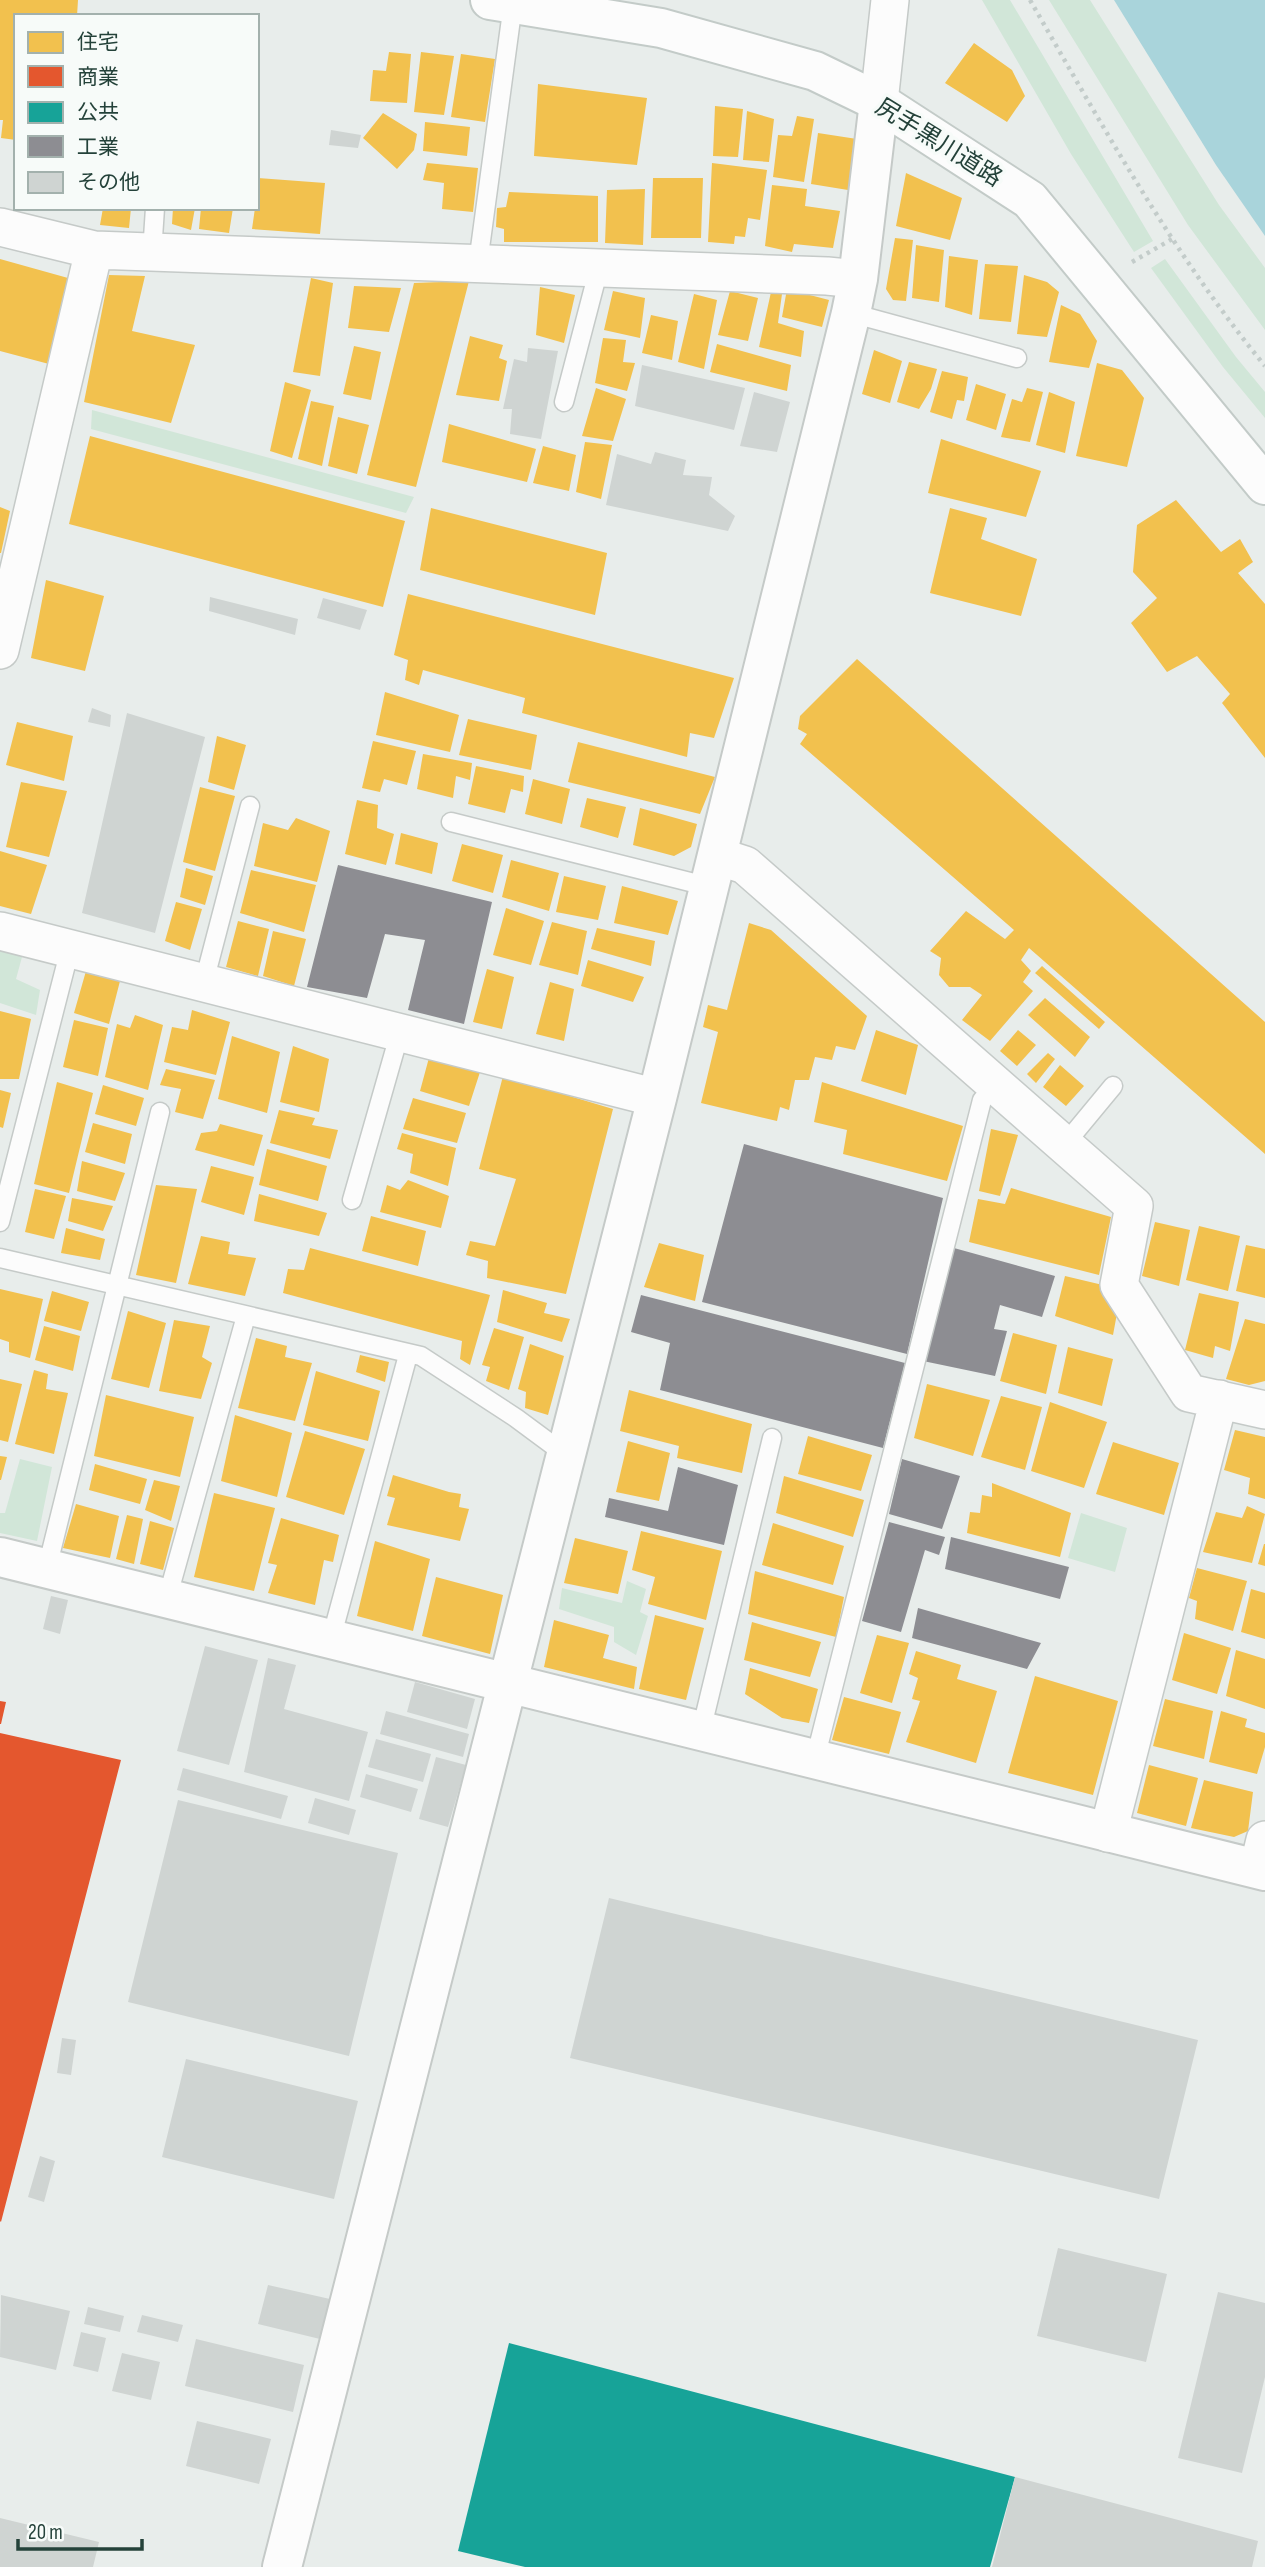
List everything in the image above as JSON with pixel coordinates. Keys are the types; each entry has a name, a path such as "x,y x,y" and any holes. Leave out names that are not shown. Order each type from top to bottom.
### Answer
{"street":[{"path":"282,2567 657,1098 855,296 890,0"},
{"name":"尻手黒川道路","path":"506,1 661,28 815,71 878,102 1030,200 1265,485"},
{"path":"0,227 94,250 599,268 855,296"},
{"path":"0,650 94,250"},
{"path":"713,871 745,865 1134,1206 1119,1285 1189,1393 1265,1410"},
{"path":"0,931 657,1098"},
{"path":"1108,1833 1219,1399"},
{"path":"0,1557 1108,1833 1263,1860"}],"lane":[{"path":"478,263 506,1"},
{"path":"152,253 155,210"},
{"path":"564,402 599,268"},
{"path":"855,296 1017,358"},
{"path":"204,982 250,806"},
{"path":"451,822 713,871"},
{"path":"0,1222 70,949"},
{"path":"352,1200 400,1032"},
{"path":"815,1759 982,1100 997,1085"},
{"path":"1065,1144 1113,1086"},
{"path":"47,1568 160,1112"},
{"path":"0,1258 421,1356 516,1418 566,1455"},
{"path":"167,1599 246,1316"},
{"path":"331,1639 408,1355"},
{"path":"701,1731 772,1438"}],"path":[{"path":"1030,0 1124,163 1236,331 1265,366"}],"green space":[{"path":"982,0 1010,0 1153,241 1134,252 1071,154"},
{"path":"1049,0 1090,0 1219,205 1265,268 1265,330 1188,225"},
{"path":"1165,259 1236,357 1265,392 1265,418 1223,367 1151,268"},
{"path":"92,410 414,497 406,513 91,429"},
{"path":"0,950 22,957 16,979 40,990 36,1015 0,1003"},
{"path":"20,1459 52,1467 37,1541 0,1533 0,1513 5,1513"},
{"path":"1081,1513 1127,1528 1115,1572 1068,1558"},
{"path":"627,1581 646,1589 640,1612 648,1616 636,1655 614,1642 614,1627 559,1609 562,1588 622,1603"}],"water":[{"path":"1114,0 1265,0 1265,236 1216,165"}],"building: 住宅":[{"path":"0,0 78,0 77,14 14,14 14,140 1,138 3,120 0,120"},
{"path":"974,43 1012,70 1025,96 1007,122 945,83"},
{"path":"389,52 411,54 407,103 370,101 373,70 386,71"},
{"path":"421,52 454,56 444,115 414,112"},
{"path":"461,54 495,59 485,122 451,117"},
{"path":"538,84 647,98 637,165 534,156"},
{"path":"715,106 743,109 738,157 713,156"},
{"path":"747,111 774,119 769,162 743,160"},
{"path":"383,113 417,134 414,150 397,169 363,138"},
{"path":"797,116 814,119 804,182 773,177 778,135 792,136"},
{"path":"425,122 470,127 467,156 423,151"},
{"path":"818,133 857,139 848,190 811,184"},
{"path":"427,163 478,168 473,212 442,209 444,183 423,180"},
{"path":"712,163 767,170 760,220 748,218 745,237 735,236 734,244 708,242"},
{"path":"906,173 962,198 950,240 896,226"},
{"path":"259,178 325,183 320,234 252,229 255,210 259,210"},
{"path":"653,178 703,178 701,238 651,238"},
{"path":"772,185 807,189 805,206 840,211 833,248 794,244 792,252 765,246"},
{"path":"645,189 643,245 605,243 607,190"},
{"path":"509,192 598,196 598,242 504,242 504,229 496,227 497,208 506,207"},
{"path":"103,210 131,210 129,228 100,225"},
{"path":"173,210 195,210 191,230 172,224"},
{"path":"201,210 233,210 229,233 199,229"},
{"path":"895,238 913,240 906,301 893,300 886,289"},
{"path":"916,245 944,250 939,302 912,298"},
{"path":"949,256 978,260 972,315 945,307"},
{"path":"0,259 68,278 49,364 0,351"},
{"path":"985,264 1018,266 1011,322 979,319"},
{"path":"109,275 145,276 132,331 195,345 171,423 84,402"},
{"path":"1024,275 1047,282 1059,292 1047,337 1017,334"},
{"path":"311,278 333,283 320,376 293,372"},
{"path":"469,281 416,487 367,475 414,283"},
{"path":"354,286 401,288 389,332 348,328"},
{"path":"540,287 575,295 564,343 536,335"},
{"path":"787,289 829,300 822,327 782,317"},
{"path":"613,291 645,298 640,338 604,330"},
{"path":"730,291 758,298 748,341 718,335"},
{"path":"771,292 782,294 778,323 804,331 801,357 759,347"},
{"path":"694,294 717,300 704,369 678,362"},
{"path":"1061,305 1080,314 1097,341 1089,368 1049,362"},
{"path":"651,315 678,321 672,360 642,353"},
{"path":"470,336 503,345 499,358 507,361 499,401 456,395"},
{"path":"603,338 626,340 623,362 635,363 627,391 595,383"},
{"path":"717,344 791,365 787,391 710,372"},
{"path":"354,346 381,352 371,400 343,394"},
{"path":"874,350 902,361 890,403 862,394"},
{"path":"909,362 937,369 931,389 919,409 897,402"},
{"path":"1097,363 1122,370 1144,398 1127,467 1076,456"},
{"path":"942,371 968,377 964,401 957,400 952,419 930,412"},
{"path":"285,382 311,390 292,458 270,451"},
{"path":"976,384 1006,394 996,430 966,420"},
{"path":"596,388 626,399 613,441 582,436"},
{"path":"1027,388 1043,392 1030,442 1001,437 1012,399 1022,402"},
{"path":"1049,392 1075,402 1065,453 1036,445"},
{"path":"311,401 334,406 322,466 298,459"},
{"path":"338,417 369,425 357,474 328,466"},
{"path":"449,424 536,449 527,482 442,462"},
{"path":"90,436 405,521 383,607 69,524"},
{"path":"941,439 1041,471 1026,517 928,493"},
{"path":"585,442 612,445 601,499 576,492"},
{"path":"543,446 576,455 569,491 533,483"},
{"path":"1176,500 1221,552 1240,539 1253,562 1238,573 1265,604 1265,758 1222,703 1230,694 1197,656 1167,672 1131,623 1157,598 1133,572 1137,525"},
{"path":"0,507 10,511 1,553 0,553"},
{"path":"431,508 607,553 595,615 420,570"},
{"path":"950,508 987,518 981,539 1037,559 1021,616 930,593"},
{"path":"46,580 104,596 85,671 31,658"},
{"path":"408,594 734,678 714,738 690,733 687,757 522,713 525,698 423,670 419,685 405,680 408,660 394,655"},
{"path":"857,659 1265,1022 1265,1154 1029,948 1021,960 1031,971 1023,982 1033,991 990,1041 962,1020 982,995 970,987 949,987 939,975 941,958 930,951 966,911 1005,939 1014,930 800,744 807,734 798,729 800,716"},
{"path":"385,692 459,715 450,752 376,735"},
{"path":"468,719 537,735 531,770 459,755"},
{"path":"17,722 73,736 64,781 6,765"},
{"path":"217,736 246,745 234,790 208,782"},
{"path":"373,741 416,751 407,785 384,779 380,792 362,788"},
{"path":"578,742 715,777 700,814 568,782"},
{"path":"423,754 472,763 470,780 456,776 453,798 417,789"},
{"path":"476,766 524,776 523,792 511,789 505,813 468,804"},
{"path":"533,779 570,789 562,824 525,814"},
{"path":"21,782 67,791 49,857 6,847"},
{"path":"200,787 235,796 215,871 183,862"},
{"path":"587,798 626,807 618,838 580,827"},
{"path":"357,800 378,805 377,828 394,834 386,865 345,854"},
{"path":"640,808 697,824 691,847 674,856 633,845"},
{"path":"296,818 330,831 317,882 254,866 263,823 288,830"},
{"path":"401,833 438,843 432,874 395,864"},
{"path":"462,844 503,855 493,893 452,881"},
{"path":"0,851 47,865 31,914 0,906"},
{"path":"511,860 559,873 549,911 502,897"},
{"path":"186,868 213,876 205,905 180,897"},
{"path":"251,870 316,885 304,932 240,913"},
{"path":"564,876 606,886 598,920 556,912"},
{"path":"622,886 678,901 668,935 614,923"},
{"path":"176,902 202,909 190,950 165,941"},
{"path":"506,908 544,921 531,965 493,955"},
{"path":"238,921 269,929 258,976 226,967"},
{"path":"552,922 587,931 578,975 539,965"},
{"path":"749,923 771,930 867,1016 855,1050 836,1046 832,1060 815,1057 809,1080 795,1080 789,1110 780,1107 777,1121 701,1103 718,1032 703,1027 708,1005 727,1010"},
{"path":"597,928 655,941 651,966 591,949"},
{"path":"273,931 306,939 294,986 263,976"},
{"path":"588,960 644,977 633,1002 581,986"},
{"path":"1042,966 1105,1022 1099,1029 1035,973"},
{"path":"487,969 514,977 502,1029 473,1022"},
{"path":"86,971 120,981 109,1024 74,1013"},
{"path":"550,982 574,989 564,1041 536,1034"},
{"path":"1045,998 1090,1037 1075,1057 1028,1015"},
{"path":"192,1010 230,1022 216,1075 164,1062 172,1027 188,1030"},
{"path":"0,1011 31,1019 19,1079 0,1079"},
{"path":"135,1015 163,1025 148,1090 105,1077 117,1024 130,1028"},
{"path":"74,1020 108,1028 98,1076 63,1067"},
{"path":"876,1030 918,1045 906,1095 861,1081"},
{"path":"1018,1030 1036,1045 1017,1066 1000,1051"},
{"path":"232,1036 280,1052 267,1113 218,1099"},
{"path":"293,1046 329,1059 319,1112 280,1102"},
{"path":"1048,1053 1055,1059 1036,1083 1027,1074"},
{"path":"430,1054 480,1072 469,1106 420,1091"},
{"path":"1060,1065 1084,1086 1066,1106 1043,1087"},
{"path":"166,1069 215,1080 203,1119 175,1112 181,1089 160,1085"},
{"path":"503,1076 613,1109 566,1294 487,1278 488,1261 466,1255 470,1241 495,1246 516,1179 479,1169"},
{"path":"57,1082 93,1093 69,1193 34,1184"},
{"path":"822,1082 963,1126 947,1181 843,1154 847,1130 814,1122"},
{"path":"103,1085 144,1098 136,1126 95,1114"},
{"path":"0,1090 11,1093 3,1128 0,1127"},
{"path":"413,1098 466,1113 457,1143 403,1129"},
{"path":"279,1110 315,1118 312,1125 338,1130 330,1159 270,1143"},
{"path":"93,1123 132,1134 125,1164 85,1152"},
{"path":"220,1124 263,1135 254,1166 195,1150 201,1133 217,1131"},
{"path":"991,1129 1018,1135 1000,1196 979,1191"},
{"path":"402,1133 456,1148 448,1186 410,1173 413,1154 397,1149"},
{"path":"267,1149 327,1166 318,1201 259,1185"},
{"path":"82,1161 125,1173 115,1201 77,1191"},
{"path":"211,1166 254,1177 244,1215 201,1202"},
{"path":"408,1180 449,1196 441,1228 380,1212 387,1185 400,1190"},
{"path":"156,1185 197,1189 176,1283 136,1275"},
{"path":"1011,1188 1111,1217 1099,1275 969,1242 978,1199 1005,1204"},
{"path":"35,1189 66,1196 54,1239 25,1232"},
{"path":"259,1194 327,1213 319,1236 254,1221"},
{"path":"72,1198 113,1206 103,1231 68,1221"},
{"path":"371,1216 426,1231 418,1266 362,1251"},
{"path":"1155,1222 1190,1230 1179,1286 1142,1276"},
{"path":"1199,1226 1240,1236 1228,1291 1186,1280"},
{"path":"66,1228 105,1239 100,1260 61,1253"},
{"path":"201,1236 230,1242 228,1254 256,1258 245,1296 188,1284"},
{"path":"659,1243 704,1255 695,1301 644,1287"},
{"path":"1246,1245 1265,1249 1265,1298 1236,1291"},
{"path":"310,1248 490,1295 470,1365 460,1359 462,1341 283,1293 288,1269 304,1270"},
{"path":"1065,1276 1107,1286 1118,1308 1113,1335 1055,1316"},
{"path":"0,1289 43,1299 30,1358 9,1352 9,1342 0,1339"},
{"path":"503,1290 547,1303 544,1313 570,1319 562,1342 497,1322"},
{"path":"52,1291 89,1302 81,1331 44,1321"},
{"path":"1199,1293 1239,1302 1230,1351 1215,1346 1213,1358 1185,1350"},
{"path":"128,1311 166,1323 149,1388 111,1379"},
{"path":"1245,1319 1265,1324 1265,1381 1249,1385 1226,1379"},
{"path":"174,1320 210,1326 202,1357 212,1363 201,1399 159,1391"},
{"path":"44,1326 80,1336 73,1371 35,1360"},
{"path":"494,1328 524,1337 509,1390 486,1381 490,1367 482,1365"},
{"path":"1013,1333 1057,1345 1046,1394 1000,1381"},
{"path":"256,1338 287,1346 285,1357 312,1363 295,1421 238,1408"},
{"path":"530,1344 564,1356 548,1415 525,1408 526,1392 518,1389"},
{"path":"1068,1347 1113,1359 1102,1406 1058,1393"},
{"path":"360,1355 389,1362 385,1382 356,1372"},
{"path":"34,1370 48,1374 46,1389 68,1393 54,1454 15,1444"},
{"path":"316,1371 380,1391 368,1441 303,1425"},
{"path":"0,1379 22,1384 8,1442 0,1440"},
{"path":"927,1384 990,1400 973,1456 914,1438"},
{"path":"629,1390 752,1424 742,1473 677,1458 679,1446 620,1431"},
{"path":"106,1395 194,1417 180,1477 94,1456"},
{"path":"1001,1396 1042,1407 1025,1470 981,1457"},
{"path":"1050,1402 1107,1422 1084,1488 1031,1471"},
{"path":"235,1415 292,1433 277,1497 221,1481"},
{"path":"1235,1430 1265,1437 1265,1499 1248,1494 1250,1478 1224,1470"},
{"path":"305,1431 365,1449 344,1515 286,1497"},
{"path":"808,1436 872,1455 861,1491 798,1474"},
{"path":"628,1441 670,1453 659,1501 616,1492"},
{"path":"1113,1442 1179,1463 1164,1515 1096,1494"},
{"path":"0,1456 7,1457 1,1480 0,1480"},
{"path":"95,1464 147,1479 140,1504 89,1490"},
{"path":"393,1475 461,1494 459,1507 469,1509 460,1541 387,1525 395,1498 387,1496"},
{"path":"784,1476 864,1500 853,1537 776,1513"},
{"path":"154,1480 180,1486 171,1521 145,1510"},
{"path":"992,1483 1071,1513 1060,1557 967,1533 970,1512 980,1513 982,1495 992,1497"},
{"path":"214,1493 275,1508 254,1591 194,1577"},
{"path":"76,1504 119,1516 110,1558 63,1548"},
{"path":"1247,1506 1265,1514 1252,1563 1203,1552 1216,1512 1242,1518"},
{"path":"127,1515 143,1519 134,1564 116,1559"},
{"path":"281,1518 339,1535 333,1562 324,1560 315,1605 268,1593 277,1565 268,1563"},
{"path":"150,1521 174,1528 163,1570 140,1564"},
{"path":"773,1523 844,1546 833,1585 762,1565"},
{"path":"641,1531 722,1551 706,1620 648,1604 655,1577 632,1570"},
{"path":"575,1538 628,1551 618,1594 564,1583"},
{"path":"375,1541 430,1559 413,1631 357,1616"},
{"path":"1265,1544 1265,1566 1258,1564"},
{"path":"1197,1568 1247,1581 1233,1631 1195,1619 1197,1601 1189,1598"},
{"path":"755,1571 844,1597 836,1637 748,1614"},
{"path":"436,1577 503,1595 490,1654 422,1636"},
{"path":"1251,1589 1265,1593 1265,1639 1241,1632"},
{"path":"655,1615 704,1628 686,1700 639,1689"},
{"path":"554,1620 609,1635 603,1658 637,1667 634,1689 544,1667"},
{"path":"752,1622 821,1642 810,1677 744,1660"},
{"path":"1184,1633 1231,1648 1217,1694 1172,1680"},
{"path":"877,1635 909,1643 892,1703 860,1693"},
{"path":"1236,1650 1265,1659 1265,1709 1226,1696"},
{"path":"916,1651 961,1665 957,1679 997,1691 976,1763 906,1742 920,1701 912,1699 918,1678 909,1674"},
{"path":"750,1668 818,1689 809,1723 782,1718 745,1694"},
{"path":"1035,1676 1118,1701 1093,1795 1008,1773"},
{"path":"844,1697 901,1712 889,1754 832,1740"},
{"path":"1165,1699 1213,1711 1204,1759 1153,1746"},
{"path":"1221,1711 1247,1719 1245,1727 1265,1733 1265,1747 1257,1774 1209,1762"},
{"path":"1149,1765 1198,1778 1186,1826 1137,1813"},
{"path":"1204,1780 1253,1792 1248,1831 1234,1837 1191,1828"}],"building: 商業":[{"path":"0,1701 6,1702 1,1724 0,1724"},
{"path":"0,1733 121,1760 1,2222 0,2221"}],"building: 公共":[{"path":"509,2343 1015,2477 990,2567 525,2567 458,2551"}],"building: 工業":[{"path":"338,865 492,902 464,1024 408,1010 425,940 385,934 367,998 307,987"},
{"path":"744,1144 943,1198 907,1354 702,1302"},
{"path":"954,1248 1055,1276 1042,1317 1000,1305 994,1329 1007,1331 995,1376 923,1361"},
{"path":"641,1295 905,1363 883,1448 660,1390 670,1343 631,1332"},
{"path":"902,1459 960,1476 942,1529 889,1514"},
{"path":"678,1467 738,1485 724,1545 605,1517 609,1498 668,1511"},
{"path":"889,1522 945,1537 939,1555 925,1550 901,1632 862,1621"},
{"path":"951,1537 1069,1567 1060,1599 945,1569"},
{"path":"918,1608 1041,1643 1027,1669 912,1638"}],"building: その他":[{"path":"331,130 361,135 358,148 329,145"},
{"path":"528,348 558,351 541,439 510,434 512,409 503,409 514,359 527,362"},
{"path":"642,365 745,388 734,430 635,406"},
{"path":"754,392 790,402 777,452 740,446"},
{"path":"655,452 686,460 683,475 712,477 709,495 735,516 728,531 606,505 617,454 651,464"},
{"path":"210,597 298,619 295,635 209,611"},
{"path":"323,598 367,610 360,630 317,618"},
{"path":"92,708 111,715 110,727 88,722"},
{"path":"127,713 205,737 155,933 82,913"},
{"path":"51,1596 68,1600 60,1634 43,1629"},
{"path":"205,1646 258,1660 229,1765 177,1751"},
{"path":"268,1658 296,1665 284,1709 368,1732 349,1801 244,1772"},
{"path":"415,1682 475,1699 467,1729 407,1712"},
{"path":"386,1711 469,1734 463,1757 380,1734"},
{"path":"376,1739 431,1754 423,1782 368,1767"},
{"path":"436,1757 466,1765 448,1827 419,1819"},
{"path":"183,1768 288,1796 281,1819 177,1790"},
{"path":"366,1774 418,1789 411,1812 360,1797"},
{"path":"315,1798 356,1810 349,1835 308,1823"},
{"path":"178,1800 398,1853 349,2056 128,2002"},
{"path":"609,1898 1198,2040 1159,2199 570,2058"},
{"path":"62,2038 76,2040 71,2075 57,2073"},
{"path":"186,2059 358,2101 334,2199 162,2157"},
{"path":"40,2156 55,2161 44,2202 28,2197"},
{"path":"1058,2248 1167,2274 1146,2362 1037,2336"},
{"path":"268,2285 330,2299 320,2339 258,2324"},
{"path":"1218,2292 1265,2303 1265,2377 1242,2473 1178,2458"},
{"path":"1,2295 70,2311 56,2370 0,2357"},
{"path":"88,2307 124,2316 120,2332 84,2324"},
{"path":"142,2315 183,2325 178,2342 137,2332"},
{"path":"81,2332 106,2338 98,2372 73,2366"},
{"path":"196,2339 304,2365 293,2412 185,2386"},
{"path":"122,2353 160,2362 151,2400 112,2391"},
{"path":"197,2421 271,2439 259,2484 186,2466"},
{"path":"1015,2477 1258,2541 1252,2567 992,2567"},
{"path":"0,2518 99,2542 93,2567 0,2567"}]}
